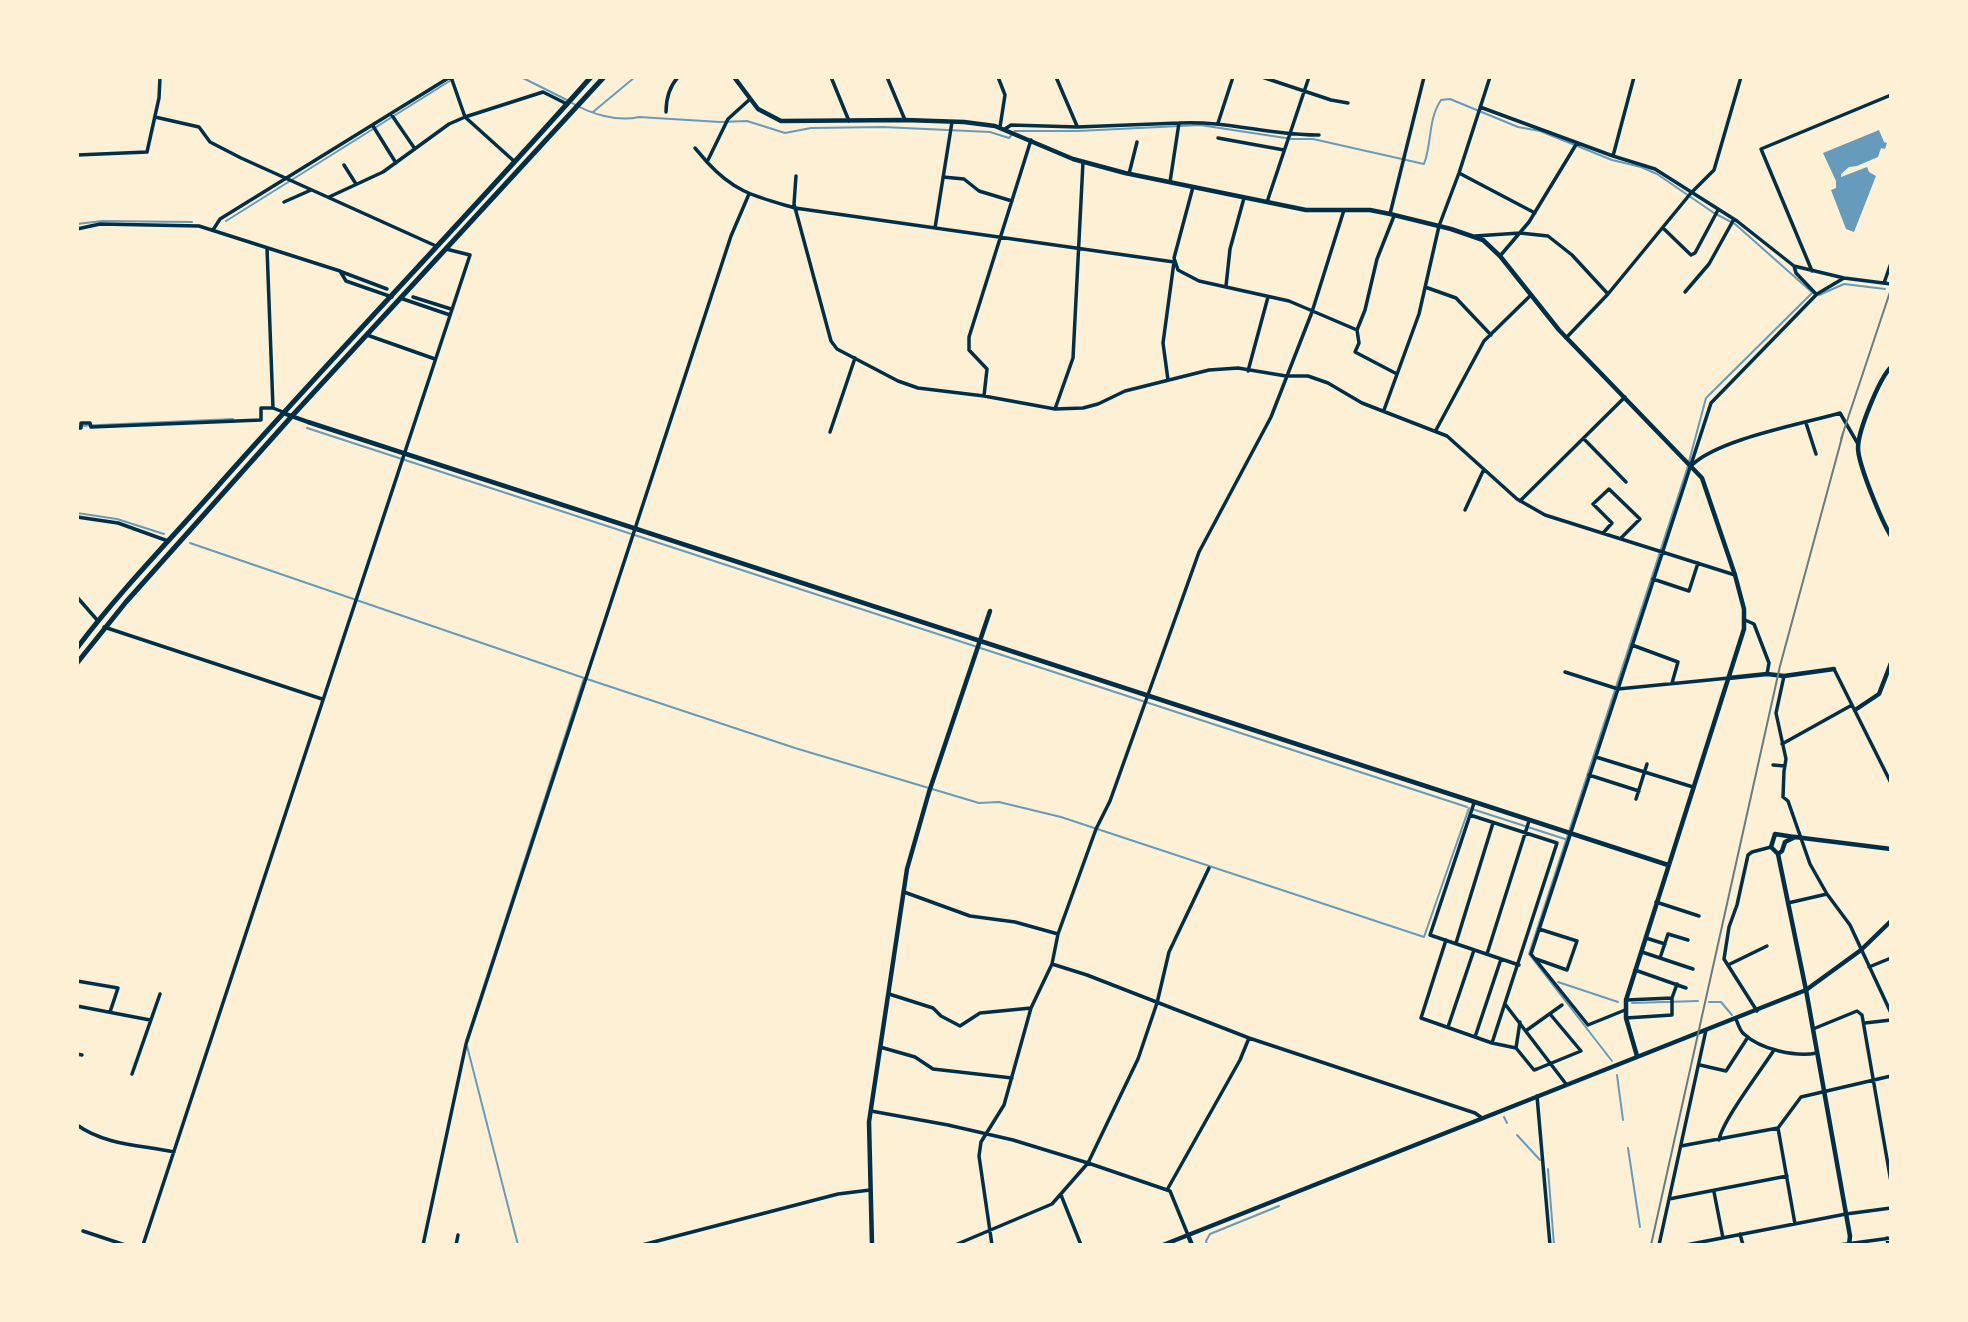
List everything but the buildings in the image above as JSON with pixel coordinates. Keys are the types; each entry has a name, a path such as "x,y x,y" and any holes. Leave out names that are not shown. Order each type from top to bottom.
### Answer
{"highway":[{"path":"77,648 97,621 283,412 438,247 591,77"},
{"path":"77,663 104,628 292,416 604,77"}],"street":[{"path":"77,155 147,152 159,98 160,77"},
{"path":"213,230 220,219 374,128 450,77 465,117 515,162"},
{"path":"666,111 666,101 678,77"},
{"path":"734,77 749,100 764,114 781,121 952,121 1003,128 1083,162 1244,198 1306,210 1370,211 1475,236 1520,233 1548,236 1558,242 1608,294"},
{"path":"831,77 849,121"},
{"path":"887,77 905,120"},
{"path":"998,77 1005,95 1003,128"},
{"path":"1056,77 1077,127"},
{"path":"1218,123 1233,77"},
{"path":"1262,77 1348,103"},
{"path":"1267,202 1309,77"},
{"path":"1397,375 1355,352 1359,343 1357,330 1392,215 1424,77"},
{"path":"1384,410 1419,314 1439,226 1490,77"},
{"path":"1613,156 1634,77"},
{"path":"1566,338 1608,294 1691,192 1714,170 1741,77"},
{"path":"328,197 396,163 449,124 465,117 543,92 567,104"},
{"path":"1812,271 1761,149 1891,95"},
{"path":"708,162 728,119 749,100"},
{"path":"1480,107 1655,169 1734,219 1794,266 1844,278 1891,284"},
{"path":"393,116 415,149"},
{"path":"155,117 199,127 210,142 438,247"},
{"path":"935,228 952,121"},
{"path":"1170,183 1179,123"},
{"path":"1003,128 1011,125 1077,127 1218,123 1290,135 1319,135"},
{"path":"374,128 396,163"},
{"path":"1218,138 1284,150"},
{"path":"984,396 987,369 969,350 968,341 1031,140"},
{"path":"1129,174 1137,142"},
{"path":"1500,256 1535,213 1577,143"},
{"path":"695,148 724,180 749,194 795,208 1174,262"},
{"path":"1055,409 1073,358 1083,162"},
{"path":"344,165 356,185"},
{"path":"1459,173 1535,213"},
{"path":"796,176 795,208 828,335 837,349 898,381 918,388 1055,409 1083,408 1125,391 1209,370 1238,368 1286,376 1308,376 1328,383 1362,403 1447,436 1520,501 1545,515 1735,575"},
{"path":"943,177 964,179 979,191 1012,201"},
{"path":"1168,380 1163,343 1174,262 1193,187"},
{"path":"284,202 311,190"},
{"path":"423,1245 466,1044 731,236 749,194"},
{"path":"1226,286 1230,249 1244,198"},
{"path":"992,1245 979,1156 981,1142 1004,1105 1031,1008 1052,964 1058,934 1096,830 1110,801 1199,552 1271,416 1312,312 1344,210"},
{"path":"1663,228 1691,255 1695,253 1718,210"},
{"path":"1685,292 1709,264 1734,219"},
{"path":"77,229 100,224 199,226 340,271 387,289"},
{"path":"1475,236 1500,256 1566,338 1702,478 1744,609 1744,629 1626,1000 1626,1018 1637,1056"},
{"path":"267,248 273,408"},
{"path":"143,1245 470,255 446,249"},
{"path":"1174,262 1178,270 1199,281 1289,301 1357,330"},
{"path":"1884,283 1891,263"},
{"path":"1794,266 1796,273 1817,294"},
{"path":"340,271 346,281 392,297"},
{"path":"1625,1010 1588,1025 1531,954 1711,403 1817,294 1844,278"},
{"path":"1425,287 1456,299 1491,335"},
{"path":"1436,430 1485,341 1531,295"},
{"path":"413,297 450,312"},
{"path":"1248,371 1268,297"},
{"path":"400,298 450,312"},
{"path":"367,334 435,359"},
{"path":"830,432 855,358"},
{"path":"1858,444 1878,384 1891,367"},
{"path":"1520,501 1625,397"},
{"path":"77,428 81,428 81,423 90,423 91,427 261,420 261,408 273,408 404,454 1668,865"},
{"path":"1692,465 1702,455 1735,443 1840,413 1858,444 1878,511 1891,536"},
{"path":"1806,423 1816,454"},
{"path":"1584,438 1626,482"},
{"path":"1465,510 1484,469"},
{"path":"1604,532 1612,523 1594,504 1609,489 1640,519 1621,538"},
{"path":"77,517 118,523 168,541"},
{"path":"1653,579 1689,591 1699,563"},
{"path":"77,597 97,621"},
{"path":"872,1245 868,1136 904,892 915,837 990,611"},
{"path":"1745,620 1754,624 1769,663 1767,674"},
{"path":"104,628 322,699"},
{"path":"1632,645 1678,662 1671,684"},
{"path":"1783,744 1879,694 1891,663"},
{"path":"1565,672 1618,689 1767,674 1784,676 1834,669 1891,783"},
{"path":"1784,676 1776,713 1786,759 1783,797 1788,801 1797,837 1810,864 1827,894 1850,925 1891,1013"},
{"path":"1596,757 1693,787"},
{"path":"1636,799 1647,764"},
{"path":"1773,765 1785,766"},
{"path":"1589,775 1639,791"},
{"path":"1474,803 1430,935 1519,965"},
{"path":"1470,815 1557,844 1492,1043"},
{"path":"1487,954 1529,821"},
{"path":"1456,943 1493,823"},
{"path":"1775,834 1891,849"},
{"path":"1775,834 1781,836 1785,842"},
{"path":"1770,848 1775,834"},
{"path":"1778,854 1785,842 1797,837"},
{"path":"1607,854 1609,847"},
{"path":"1757,1010 1724,960 1725,942 1737,905 1748,855 1770,848 1778,854 1807,990 1850,1244"},
{"path":"955,1245 1052,1204 1088,1163 1138,1059 1157,1003 1169,952 1209,868"},
{"path":"904,892 970,916 1015,922 1058,934"},
{"path":"1788,904 1827,894"},
{"path":"1656,902 1699,916"},
{"path":"1164,1245 1807,990 1861,950 1891,921"},
{"path":"1534,958 1567,970 1577,941 1539,929"},
{"path":"1660,958 1668,933 1688,940"},
{"path":"1644,937 1665,944"},
{"path":"1446,940 1421,1018 1492,1043 1516,1048"},
{"path":"1728,965 1767,946"},
{"path":"1448,1027 1474,950"},
{"path":"1640,951 1693,969"},
{"path":"1869,967 1891,958"},
{"path":"1475,1037 1501,959"},
{"path":"1052,964 1249,1038 1475,1113 1482,1118"},
{"path":"1635,970 1686,988"},
{"path":"77,981 118,988 110,1012"},
{"path":"1626,1018 1672,1015 1672,998 1677,984"},
{"path":"132,1074 160,994"},
{"path":"889,994 933,1008 941,1016 960,1026 980,1013 1031,1008"},
{"path":"1626,1000 1672,998"},
{"path":"1505,1004 1566,1084"},
{"path":"1527,1031 1562,1004"},
{"path":"77,1006 150,1020"},
{"path":"1813,1029 1857,1011 1862,1015 1889,1156 1891,1182"},
{"path":"1520,1023 1516,1048 1534,1070 1581,1051 1550,1014"},
{"path":"1736,1019 1742,1033 1774,1050 1803,1055 1817,1053"},
{"path":"1864,1023 1891,1020"},
{"path":"1659,1245 1706,1030"},
{"path":"1699,1065 1726,1071 1748,1037"},
{"path":"1167,1189 1240,1060 1249,1038"},
{"path":"880,1047 915,1058 933,1069 1012,1078"},
{"path":"1719,1140 1726,1124 1774,1050"},
{"path":"1681,1146 1778,1128 1801,1097 1891,1076"},
{"path":"1537,1096 1550,1245"},
{"path":"871,1111 948,1125 1030,1145 1167,1189 1172,1193 1192,1245"},
{"path":"77,1125 92,1136 104,1140 174,1152"},
{"path":"1778,1128 1795,1224"},
{"path":"1669,1199 1787,1176"},
{"path":"642,1245 838,1194 870,1191"},
{"path":"1714,1192 1723,1238"},
{"path":"1061,1195 1081,1245"},
{"path":"1686,1245 1846,1213 1891,1208"},
{"path":"83,1231 125,1245"},
{"path":"1740,1234 1742,1245"},
{"path":"456,1245 458,1235"},
{"path":"1839,1245 1889,1238 1888,1245"}],"water":[{"path":"1879,130 1887,143 1885,149 1881,148 1878,157 1849,167 1841,174 1841,177 1867,167 1869,172 1876,176 1854,232 1846,229 1831,190 1836,188 1836,181 1823,153"}],"waterway":[{"path":"226,221 456,77"},
{"path":"521,77 567,100"},
{"path":"593,112 635,77"},
{"path":"572,103 587,111 613,118 747,121 785,133 811,128 883,127 990,132 1009,138 1015,131 1200,125 1292,139 1313,139 1424,164 1437,107 1441,100 1450,99 1518,127 1540,131 1612,160 1657,174 1735,224 1814,294"},
{"path":"77,224 102,221 192,222"},
{"path":"1819,295 1844,284 1885,289"},
{"path":"1612,1061 1529,954 1687,469 1706,398 1811,294"},
{"path":"77,426 233,419"},
{"path":"307,428 1467,807"},
{"path":"77,513 117,519 164,534"},
{"path":"190,543 795,748 979,803 999,802 1061,817 1424,937 1469,808"},
{"path":"466,1041 584,678"},
{"path":"1472,809 1565,839"},
{"path":"1558,982 1618,1002"},
{"path":"1632,1003 1698,1001"},
{"path":"1709,1002 1721,1002 1732,1015"},
{"path":"467,1046 518,1245"},
{"path":"1617,1075 1623,1120"},
{"path":"1504,1117 1507,1123"},
{"path":"1517,1135 1540,1160"},
{"path":"1628,1148 1640,1227"},
{"path":"1548,1169 1554,1245"},
{"path":"1207,1245 1210,1234 1279,1206"}],"railway":[{"path":"1841,439 1891,289"},
{"path":"1651,1245 1780,666 1844,430"}]}
